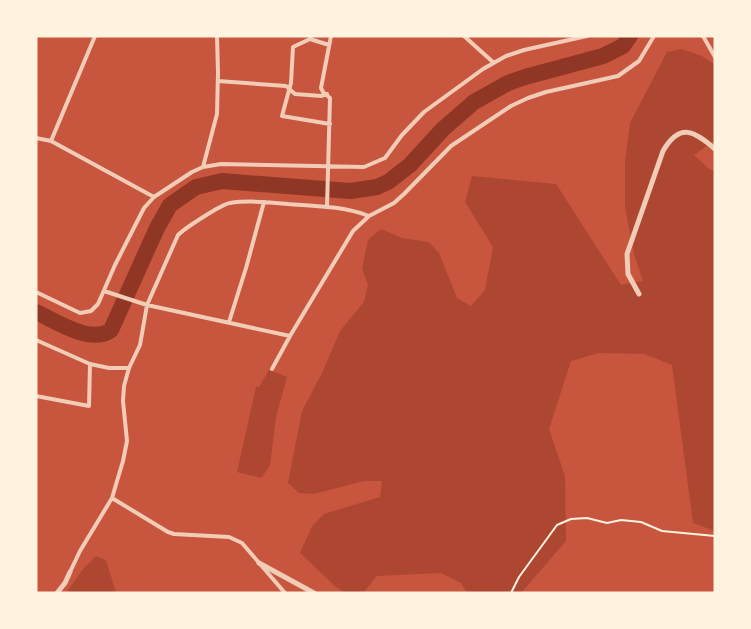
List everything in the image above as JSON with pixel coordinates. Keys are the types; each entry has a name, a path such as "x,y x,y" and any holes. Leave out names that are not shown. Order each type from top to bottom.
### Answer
{"street":[{"path":"51,142 95,36"},
{"path":"203,167 217,114 217,36"},
{"path":"327,204 330,98 321,88 331,36"},
{"path":"464,36 494,63"},
{"path":"36,292 80,313 91,311 95,308 104,291 144,208 154,197 175,182 203,167 221,164 364,167 385,158 424,112 494,63 524,50 587,36"},
{"path":"272,369 353,231 369,216 394,203 451,146 503,111 528,98 546,92 618,76 639,62 654,36"},
{"path":"703,36 715,57"},
{"path":"329,45 310,38 293,48 289,88 282,116 330,124"},
{"path":"218,81 286,86 296,94 321,96 328,94"},
{"path":"640,294 628,274 627,254 664,151 675,135 691,132 697,134 715,149"},
{"path":"36,138 51,142 154,197"},
{"path":"57,593 112,498 127,441 123,393 129,368 140,345 147,305 174,242 184,229 228,202 327,204 369,216"},
{"path":"228,322 246,268 264,202"},
{"path":"104,291 147,305 290,336"},
{"path":"36,340 90,364 109,368 129,368"},
{"path":"36,396 89,406 90,364"},
{"path":"112,498 168,532 174,534 229,537 242,543 285,593"},
{"path":"259,563 314,593"}],"path":[{"path":"511,593 519,577 557,525 571,519 587,518 607,523 621,520 641,522 662,531 715,536"}],"shaded area":[{"path":"682,49 702,56 715,65 715,140 694,155 709,169 715,171 715,531 693,523 672,365 644,354 599,353 571,361 549,429 565,476 566,541 521,593 467,593 461,583 441,573 377,576 363,593 345,593 300,553 312,526 324,514 380,497 382,481 364,481 314,494 299,493 288,483 302,411 322,373 340,331 364,302 368,285 362,269 368,240 381,229 402,238 429,242 439,253 457,298 471,306 485,290 493,247 465,202 472,176 556,184 621,285 643,281 634,254 625,207 625,162 630,123 667,52"},
{"path":"269,370 287,377 276,417 270,466 261,478 237,472 256,387 259,387"},
{"path":"96,556 106,560 116,593 66,593 83,569"}],"waterway":[{"path":"36,312 74,330 94,335 103,334 111,330 157,228 170,205 196,187 222,181 350,191 377,187 388,182 410,165 443,129 474,102 508,83 603,56 623,46 630,36"}]}
